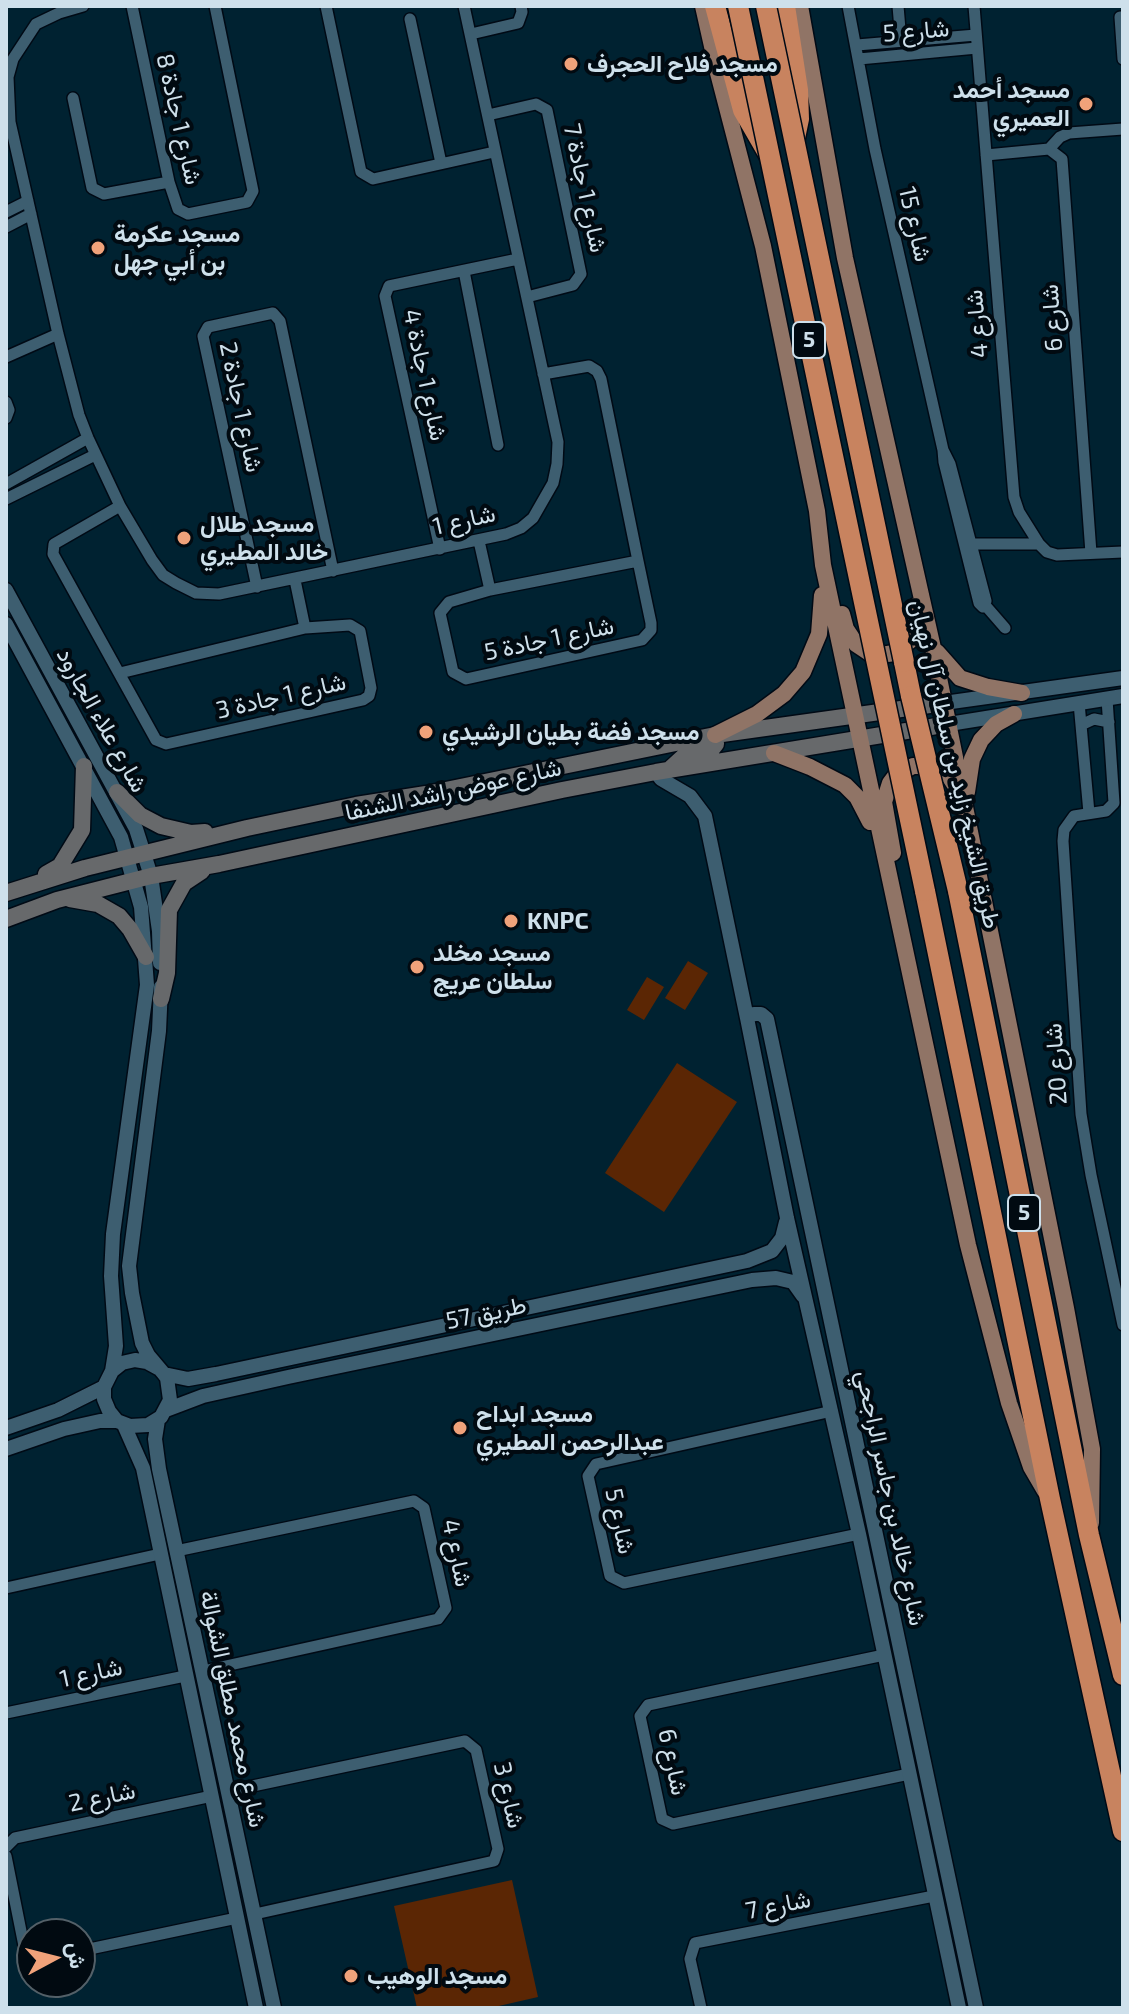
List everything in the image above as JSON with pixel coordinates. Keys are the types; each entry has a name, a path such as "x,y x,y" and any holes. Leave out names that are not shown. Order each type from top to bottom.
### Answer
{"highway":[{"path":"715,6 743,110 771,157"},
{"name":"5","path":"738,6 1050,1499 1123,1831"},
{"name":"طريق الشيخ زايد بن سلطان آل نهيان","path":"766,6 911,696 958,891 1089,1535 1123,1675"},
{"path":"785,6 799,100 795,138"}],"main road":[{"path":"703,6 763,246 817,511 850,638 871,654 894,653 911,640 916,631 918,617 897,488"},
{"name":"طريق الشيخ زايد بن سلطان آل نهيان","path":"800,6 845,258 949,724 1092,1449 1093,1492 1089,1535"},
{"path":"817,511 823,565 854,716 923,1024"},
{"path":"663,771 683,757 712,749 716,744 715,735 757,714 784,694 803,672 819,634 823,565"},
{"path":"933,648 960,678 1022,693"},
{"name":"شارع عوض راشد الشنفا","path":"6,893 247,828 715,735 944,703"},
{"path":"965,806 972,759 981,740 996,724 1014,714"},
{"name":"شارع عوض راشد الشنفا","path":"6,919 57,900 143,878 663,771 949,724"},
{"path":"774,753 845,785 857,797 880,841"},
{"path":"27,886 60,866 82,830 84,766"},
{"path":"1004,999 957,788 949,776 937,768 913,766 896,775 884,802 923,1024 968,1245 1000,1373 1031,1467 1050,1499"},
{"path":"117,792 140,815 174,830 191,833 247,828"},
{"path":"314,844 341,832 429,811 433,804 426,794"},
{"path":"161,999 167,973 166,927 171,903 191,877 219,864"},
{"path":"57,900 89,901 110,909 130,929 146,957"}],"street":[{"name":"شارع 1","path":"83,6 36,24 22,42 10,68 7,98 58,334 79,415 95,455 152,560 163,575 176,583 196,593 219,594 479,541 521,528 539,510 553,483 558,442 464,6"},
{"name":"شارع 1 جادة 8","path":"132,6 169,182 178,209 188,214 247,202 253,191 215,6"},
{"path":"326,6 361,172 373,179 494,152"},
{"path":"471,34 518,23 521,6"},
{"name":"شارع 15","path":"848,6 875,149 944,462 981,607 985,605 950,464 943,450"},
{"path":"898,6 901,41"},
{"name":"شارع 4","path":"974,6 1012,489 1019,512 1039,544"},
{"path":"1123,17 1120,17 1123,59"},
{"path":"410,19 441,163"},
{"name":"شارع 5","path":"857,45 901,41 977,42"},
{"name":"شارع 5","path":"859,59 977,42"},
{"path":"73,98 92,188 104,194 169,182"},
{"name":"شارع 1 جادة 7","path":"488,115 536,104 547,110 581,274 573,285 527,297"},
{"path":"986,155 1049,149 1060,137 1069,133 1123,129"},
{"name":"شارع 6","path":"1049,149 1062,159 1091,553"},
{"path":"6,212 28,201"},
{"path":"6,227 31,214"},
{"name":"شارع 1 جادة 4","path":"440,549 385,296 389,286 518,259"},
{"path":"464,271 498,445"},
{"name":"شارع 1 جادة 2","path":"257,587 203,336 208,327 273,313 280,321 333,571"},
{"path":"6,357 58,334"},
{"name":"شارع 1 جادة 5","path":"543,374 589,366 597,371 638,561 651,623 648,636 642,640 466,679 453,672 440,613 449,602 490,590 638,561"},
{"path":"6,402 9,406 6,418"},
{"path":"6,484 88,438"},
{"path":"6,499 95,455"},
{"name":"شارع 1 جادة 3","path":"120,506 54,544 53,554 156,740 166,744 363,700 369,696 371,688 360,631 350,625 305,628 120,673"},
{"path":"479,541 490,590"},
{"path":"970,544 1039,544 1047,552 1057,555 1123,552"},
{"path":"295,580 305,628"},
{"name":"شارع علاء الجارود","path":"6,590 136,829 137,856 143,878"},
{"path":"985,605 1005,628"},
{"name":"شارع علاء الجارود","path":"6,624 121,837 137,856"},
{"path":"944,703 1123,678"},
{"path":"949,724 1123,696"},
{"name":"شارع 20","path":"1107,699 1114,803 1106,811 1079,814 1070,820 1064,830 1063,841 1081,1114 1091,1175 1118,1277 1123,1325"},
{"path":"1079,703 1089,813"},
{"path":"1081,725 1094,719 1109,722"},
{"name":"شارع خالد بن جاسر الراجحي","path":"663,771 661,779 690,796 705,816 787,1218 859,1534 959,2008"},
{"path":"121,1423 106,1406 104,1387 112,1371 116,1346 111,1276 120,1166 147,985 143,878"},
{"path":"6,1449 64,1429 100,1421 142,1427 162,1415 170,1394 161,1371 142,1343 129,1266 161,999 159,931 143,878"},
{"name":"شارع خالد بن جاسر الراجحي","path":"747,1018 757,1013 767,1019 976,2008"},
{"path":"120,1166 130,1167 131,1173 123,1250 129,1266"},
{"name":"طريق 57","path":"161,1371 188,1379 747,1261 772,1251 782,1238 787,1218"},
{"path":"747,1261 755,1266 752,1280"},
{"name":"طريق 57","path":"162,1415 203,1396 752,1280 776,1278 793,1282 807,1303"},
{"path":"284,1359 281,1367 288,1377"},
{"path":"112,1371 122,1363 135,1360 147,1362 161,1371"},
{"path":"264,1364 269,1369 268,1382"},
{"path":"6,1428 58,1410 104,1387"},
{"name":"شارع 5","path":"832,1411 596,1464 588,1476 610,1576 624,1583 859,1534"},
{"name":"شارع محمد مطلق الشوالة","path":"162,1415 155,1439 176,1551 274,2008"},
{"name":"شارع محمد مطلق الشوالة","path":"121,1423 134,1443 143,1468 256,2008"},
{"name":"شارع 4","path":"176,1551 414,1501 424,1508 428,1523 446,1608 438,1619 203,1671"},
{"path":"6,1588 160,1554"},
{"name":"شارع 6","path":"884,1655 648,1705 640,1716 662,1819 673,1824 909,1774"},
{"name":"شارع 1","path":"6,1713 185,1676"},
{"name":"شارع 3","path":"229,1791 465,1741 476,1750 498,1849 494,1861 255,1914"},
{"name":"شارع 2","path":"6,1847 15,1838 212,1796"},
{"path":"919,1822 933,1822 936,1819"},
{"path":"220,1834 224,1841 231,1841 235,1839 237,1830"},
{"path":"925,1850 933,1844 943,1848"},
{"path":"6,1856 18,1918"},
{"path":"225,1866 234,1859 244,1864"},
{"name":"شارع 7","path":"701,2008 690,1959 695,1943 934,1896"},
{"path":"96,1948 237,1918"}],"shaded area":[{"path":"688,961 708,973 685,1010 665,998"},
{"path":"647,977 664,987 644,1020 627,1010"},
{"path":"677,1063 737,1102 664,1212 605,1173"},
{"path":"512,1880 538,1997 490,2008 417,2008 394,1906"}],"place":[{"name":"مسجد فلاح الحجرف","path":"571,64"},
{"name":"مسجد أحمد العميري","path":"1086,104"},
{"name":"مسجد عكرمة بن أبي جهل","path":"98,248"},
{"name":"مسجد طلال خالد المطيري","path":"184,538"},
{"name":"مسجد فضة بطيان الرشيدي","path":"426,732"},
{"name":"KNPC","path":"511,921"},
{"name":"مسجد مخلد سلطان عريج","path":"417,967"},
{"name":"مسجد ابداح عبدالرحمن المطيري","path":"460,1428"},
{"name":"مسجد الوهيب","path":"351,1976"}]}
